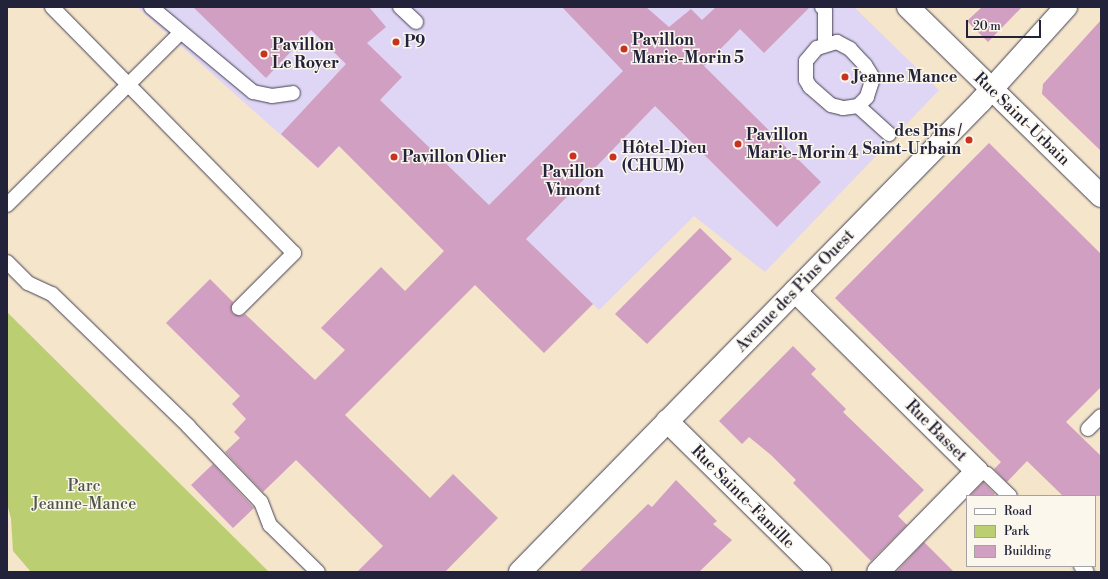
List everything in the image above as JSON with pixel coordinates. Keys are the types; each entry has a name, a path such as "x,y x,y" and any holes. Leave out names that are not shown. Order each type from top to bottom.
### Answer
{"main road":[{"name":"Rue Saint-Urbain","path":"908,7 1101,196"},
{"name":"Avenue des Pins Ouest","path":"520,572 992,89 1066,7"},
{"name":"Rue Basset","path":"795,291 977,472 878,572"},
{"name":"Rue Sainte-Famille","path":"667,421 820,572"}],"lane":[{"path":"52,7 294,253 239,308"},
{"path":"151,7 252,92 272,96 293,93"},
{"path":"400,7 416,22"},
{"path":"822,7 825,10 825,44"},
{"path":"7,206 181,32"},
{"path":"837,42 850,49 865,65 873,78 866,97 858,106 843,108 831,105 810,88 806,80 806,61 817,48 825,44 837,42"},
{"path":"858,106 889,134"},
{"path":"7,262 28,283 52,294 188,426 261,502 270,525 318,572"},
{"path":"1088,429 1101,416"},
{"path":"977,472 987,474 1009,495"}],"shaded area":[{"name":"Hôtel-Dieu (CHUM)","path":"137,7 854,7 939,90 765,272 694,216 599,310 526,239 444,251 339,146 318,168"}],"green space":[{"name":"Parc Jeanne-Mance","path":"7,312 269,572 31,572 13,551 11,519 7,503"}],"building":[{"path":"193,7 369,7 386,27 367,43 402,77 380,100 489,205 623,71 562,7 646,7 669,27 691,9 702,20 716,7 810,7 764,53 740,29 704,66 821,182 777,227 655,106 526,239 593,304 544,353 475,285 345,415 430,498 453,474 498,518 445,572 357,572 383,546 296,460 263,492 225,452 240,438 234,432 246,419 232,404 240,396 166,323 210,279 233,302 231,310 233,314 241,316 245,314 315,380 345,350 321,328 381,267 405,291 444,251 339,146 318,168 281,134 346,64 311,30 266,78"},
{"path":"982,7 1022,7 988,42 967,21"},
{"path":"1101,20 1101,151 1042,94 1043,84"},
{"path":"989,143 1101,254 1101,387 1066,422 1101,456 1101,496 1062,495 1027,461 1007,482 994,469 1001,462 835,298"},
{"path":"700,228 732,259 647,344 615,314"},
{"path":"793,346 816,369 811,374 846,409 843,412 924,490 898,516 907,525 871,561 793,483 796,480 771,455 749,437 742,444 719,421"},
{"path":"213,464 254,508 233,528 191,485"},
{"path":"676,480 717,521 713,524 732,540 699,572 579,572 648,504 652,507"},
{"path":"983,482 995,494 994,495 971,495"},
{"path":"924,542 954,572 896,572"}],"place":[{"name":"P9","path":"396,42"},
{"name":"Pavillon Marie-Morin 5","path":"624,49"},
{"name":"Pavillon Le Royer","path":"264,54"},
{"name":"Jeanne Mance","path":"845,77"},
{"name":"des Pins / Saint-Urbain","path":"969,140"},
{"name":"Pavillon Marie-Morin 4","path":"738,144"},
{"name":"Pavillon Vimont","path":"573,156"},
{"name":"Pavillon Olier","path":"394,157"},
{"name":"Hôtel-Dieu (CHUM)","path":"613,157"}]}
